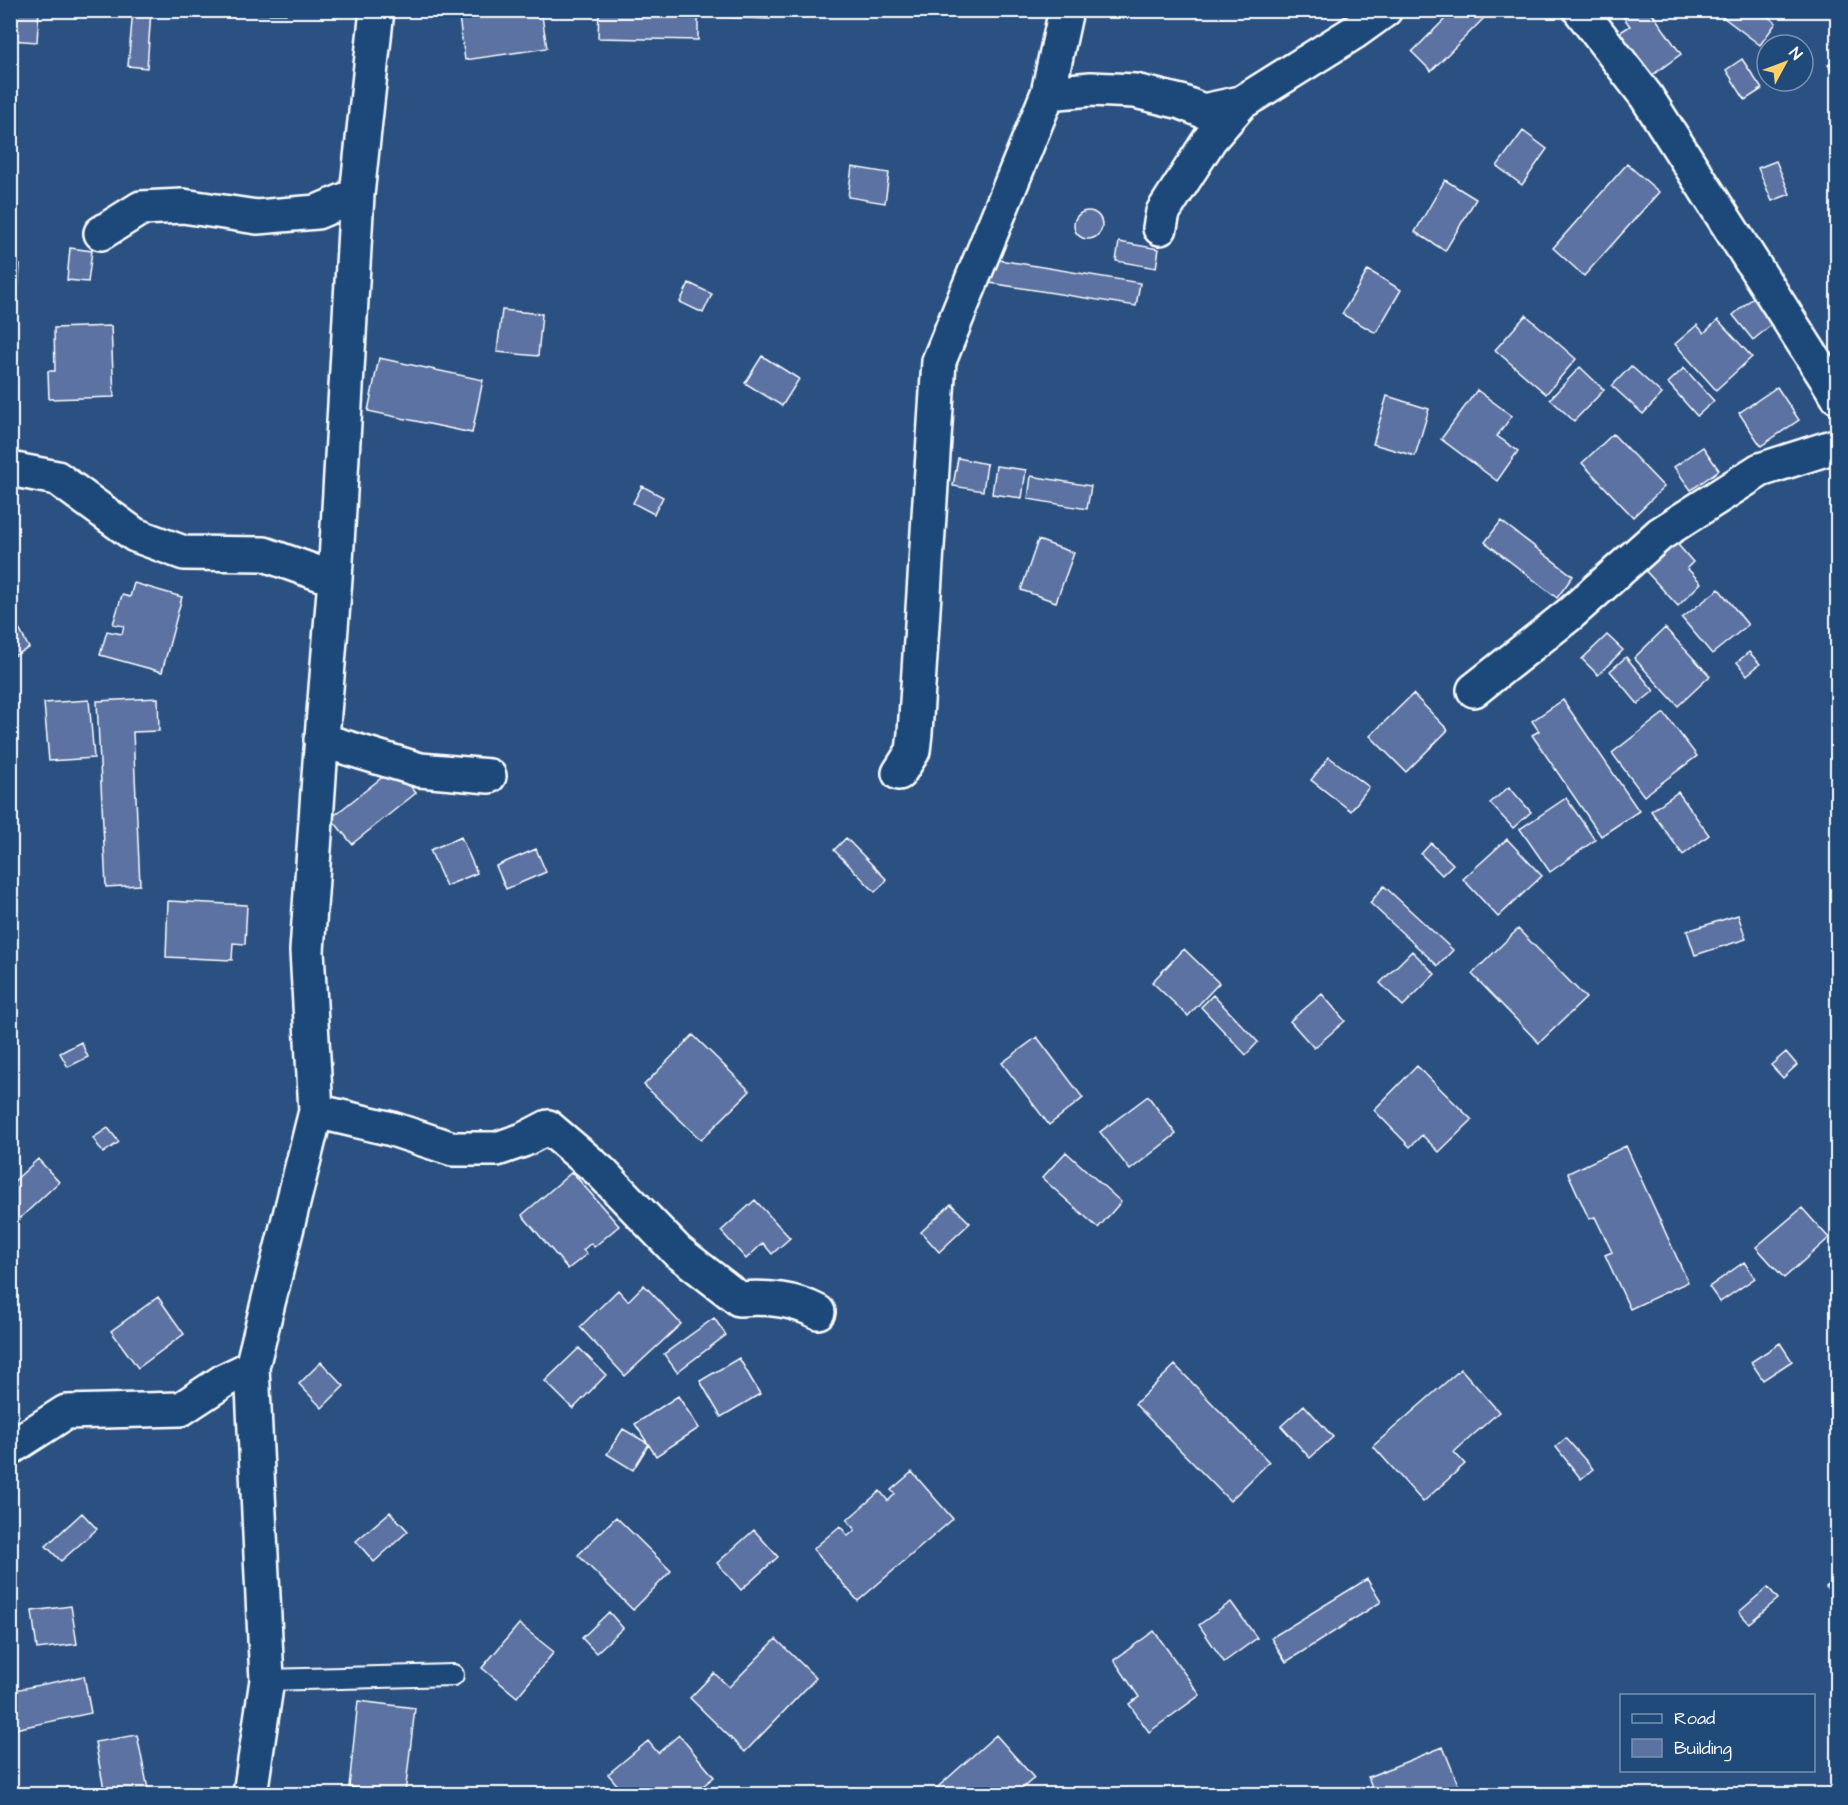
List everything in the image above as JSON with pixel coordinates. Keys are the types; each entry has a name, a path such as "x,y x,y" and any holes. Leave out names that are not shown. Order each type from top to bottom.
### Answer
{"street":[{"path":"250,1794 267,1680 252,1367 316,1110 307,951 321,740 335,579 357,195 377,10"},
{"path":"899,773 913,751 915,733 939,361 1048,93 1066,10"},
{"path":"1160,228 1162,212 1210,140 1241,103 1353,33 1385,10"},
{"path":"1580,10 1646,96 1838,397"},
{"path":"1048,93 1091,89 1135,91 1181,102 1203,111 1241,103"},
{"path":"101,233 141,208 183,206 257,217 317,212 357,195"},
{"path":"1474,690 1570,614 1660,534 1760,470 1838,445"},
{"path":"10,469 57,478 135,535 184,553 264,554 335,579"},
{"path":"321,740 420,770 489,776"},
{"path":"316,1110 392,1129 453,1149 497,1149 523,1140 548,1126 601,1172 677,1251 739,1299 770,1297 804,1305 818,1312"},
{"path":"10,1448 66,1412 181,1409 225,1380 252,1367"}],"lane":[{"path":"267,1680 453,1675"}],"building":[{"path":"10,10 39,10 37,42 10,40"},
{"path":"133,10 151,11 147,68 128,66"},
{"path":"211,10 286,10 286,14 211,14"},
{"path":"458,10 541,10 547,48 465,60"},
{"path":"599,10 698,10 698,40 598,38"},
{"path":"720,10 771,10 770,19 720,17"},
{"path":"1454,10 1492,10 1431,71 1412,52"},
{"path":"1627,10 1650,10 1681,54 1651,76 1619,33 1630,26 1621,14"},
{"path":"1721,10 1772,10 1767,16 1776,23 1769,33 1755,33 1755,41 1719,14"},
{"path":"1742,59 1755,78 1756,93 1745,100 1726,70"},
{"path":"1838,59 1838,79 1828,65"},
{"path":"1523,131 1547,149 1522,185 1497,166"},
{"path":"1776,161 1790,194 1772,201 1758,168"},
{"path":"1627,164 1659,192 1584,276 1553,248"},
{"path":"852,167 889,173 885,203 848,197"},
{"path":"1445,180 1476,199 1445,251 1415,232"},
{"path":"1088,211 1098,215 1102,225 1098,235 1088,239 1078,235 1074,225 1078,215"},
{"path":"1119,242 1159,249 1156,268 1116,261"},
{"path":"70,248 92,251 88,282 67,280"},
{"path":"993,259 1140,283 1136,306 990,283"},
{"path":"10,264 20,265 18,293 10,293"},
{"path":"1368,270 1401,290 1376,333 1342,314"},
{"path":"689,283 712,294 703,313 680,302"},
{"path":"1755,296 1776,321 1753,340 1733,315"},
{"path":"502,310 542,314 538,356 497,352"},
{"path":"1526,315 1576,359 1546,394 1495,350"},
{"path":"1718,320 1752,357 1716,390 1675,344 1697,325 1704,333"},
{"path":"111,326 114,397 49,399 48,371 55,371 54,328"},
{"path":"762,356 799,379 782,406 745,383"},
{"path":"379,358 483,380 472,433 368,411"},
{"path":"1631,366 1662,394 1643,414 1612,386"},
{"path":"1580,367 1604,390 1574,421 1550,399"},
{"path":"1684,368 1714,401 1697,416 1668,383"},
{"path":"1777,387 1799,420 1761,446 1739,413"},
{"path":"1477,390 1512,416 1497,436 1518,451 1497,481 1441,439"},
{"path":"1387,396 1429,409 1415,456 1373,444"},
{"path":"1613,434 1664,487 1633,517 1582,463"},
{"path":"1703,447 1719,470 1691,490 1674,467"},
{"path":"958,458 987,464 983,491 953,486"},
{"path":"996,466 1026,470 1022,498 992,494"},
{"path":"1031,476 1091,486 1087,509 1028,499"},
{"path":"642,486 663,497 654,514 633,503"},
{"path":"1501,521 1573,576 1557,598 1485,542"},
{"path":"1673,539 1693,562 1687,568 1701,583 1678,606 1642,567"},
{"path":"1038,540 1074,553 1056,602 1021,590"},
{"path":"134,583 182,597 162,672 100,655 107,631 122,634 124,626 113,624 122,595 130,597"},
{"path":"1719,589 1748,625 1712,654 1682,618"},
{"path":"16,623 29,648 10,658 10,626"},
{"path":"1665,628 1710,676 1678,706 1634,658"},
{"path":"1607,635 1623,650 1598,675 1582,659"},
{"path":"1749,652 1760,664 1747,675 1737,662"},
{"path":"1626,657 1654,691 1638,704 1610,671"},
{"path":"1413,694 1448,730 1406,772 1370,736"},
{"path":"158,698 159,731 133,732 140,885 106,887 97,701"},
{"path":"89,700 94,758 49,761 44,703"},
{"path":"1563,700 1639,811 1601,836 1532,735 1539,731 1532,721"},
{"path":"1664,713 1697,756 1644,796 1612,753"},
{"path":"1329,757 1369,787 1351,811 1311,780"},
{"path":"395,767 416,793 352,844 331,818"},
{"path":"1509,787 1531,812 1513,828 1490,803"},
{"path":"1678,792 1709,835 1683,855 1651,811"},
{"path":"1566,798 1595,840 1550,872 1520,829"},
{"path":"461,837 477,873 446,886 430,850"},
{"path":"846,838 887,880 875,892 834,850"},
{"path":"1507,839 1542,876 1498,917 1463,879"},
{"path":"1431,843 1453,864 1442,875 1421,854"},
{"path":"536,849 546,872 506,889 496,866"},
{"path":"1384,886 1453,950 1438,966 1370,903"},
{"path":"168,901 247,905 245,944 233,943 232,960 166,957"},
{"path":"1738,915 1746,939 1695,955 1687,931"},
{"path":"1518,929 1586,998 1539,1043 1472,974"},
{"path":"1184,949 1219,983 1188,1016 1152,982"},
{"path":"1412,951 1435,974 1403,1006 1380,983"},
{"path":"1322,994 1345,1021 1314,1048 1290,1021"},
{"path":"1213,995 1258,1042 1246,1055 1201,1007"},
{"path":"693,1035 750,1091 701,1140 644,1085"},
{"path":"1037,1037 1083,1098 1049,1125 1002,1063"},
{"path":"81,1042 88,1057 68,1067 60,1053"},
{"path":"1786,1052 1797,1065 1783,1078 1771,1065"},
{"path":"1417,1066 1472,1120 1439,1152 1422,1135 1410,1147 1374,1110"},
{"path":"1148,1096 1176,1134 1130,1170 1100,1132"},
{"path":"108,1128 119,1142 103,1153 93,1138"},
{"path":"1626,1146 1688,1282 1630,1309 1605,1255 1612,1252 1595,1217 1589,1219 1568,1173"},
{"path":"1066,1152 1121,1202 1098,1228 1042,1178"},
{"path":"38,1159 59,1182 16,1222 10,1216 10,1185"},
{"path":"572,1172 619,1226 594,1247 591,1243 583,1250 587,1254 568,1269 522,1215"},
{"path":"755,1200 790,1238 772,1254 763,1243 746,1259 721,1231"},
{"path":"951,1204 970,1223 939,1252 921,1232"},
{"path":"1802,1208 1829,1238 1784,1278 1756,1247"},
{"path":"1744,1262 1755,1278 1720,1302 1709,1287"},
{"path":"644,1285 681,1324 625,1376 580,1327 618,1290 628,1301"},
{"path":"158,1297 184,1334 138,1368 111,1331"},
{"path":"714,1318 726,1335 677,1372 664,1354"},
{"path":"1780,1343 1792,1361 1763,1380 1751,1362"},
{"path":"579,1348 606,1375 573,1409 545,1381"},
{"path":"739,1358 760,1394 721,1417 700,1381"},
{"path":"321,1362 344,1386 322,1408 299,1384"},
{"path":"1175,1365 1269,1462 1230,1501 1135,1404"},
{"path":"1461,1369 1499,1412 1454,1452 1465,1464 1423,1502 1373,1446"},
{"path":"678,1396 699,1428 656,1456 635,1424"},
{"path":"1304,1405 1333,1437 1310,1458 1281,1426"},
{"path":"623,1429 649,1444 633,1470 607,1454"},
{"path":"1566,1438 1593,1469 1581,1479 1556,1447"},
{"path":"912,1472 953,1519 858,1601 813,1549 840,1526 848,1536 855,1530 847,1520 880,1491 888,1501 895,1494 891,1490"},
{"path":"390,1512 408,1531 374,1562 356,1541"},
{"path":"82,1513 97,1529 61,1561 46,1546"},
{"path":"616,1517 671,1571 633,1610 578,1555"},
{"path":"754,1530 778,1557 741,1590 717,1563"},
{"path":"1838,1578 1838,1602 1826,1587"},
{"path":"1367,1579 1381,1602 1286,1662 1271,1638"},
{"path":"1768,1587 1778,1599 1749,1623 1739,1612"},
{"path":"1231,1602 1257,1638 1224,1662 1199,1625"},
{"path":"71,1606 77,1644 37,1649 32,1611"},
{"path":"609,1612 623,1628 596,1653 582,1638"},
{"path":"519,1624 554,1652 517,1697 482,1668"},
{"path":"1154,1631 1200,1695 1149,1732 1129,1704 1139,1697 1114,1660"},
{"path":"776,1639 816,1678 745,1752 690,1698 714,1673 729,1687"},
{"path":"84,1676 91,1713 10,1730 10,1691"},
{"path":"358,1701 415,1708 405,1794 349,1787"},
{"path":"137,1735 149,1794 105,1794 95,1742"},
{"path":"679,1735 714,1777 693,1794 625,1794 608,1774 648,1741 658,1753"},
{"path":"996,1735 1034,1778 1016,1794 937,1794 939,1793 936,1790 939,1786"},
{"path":"1443,1747 1462,1794 1375,1794 1368,1777"}]}
